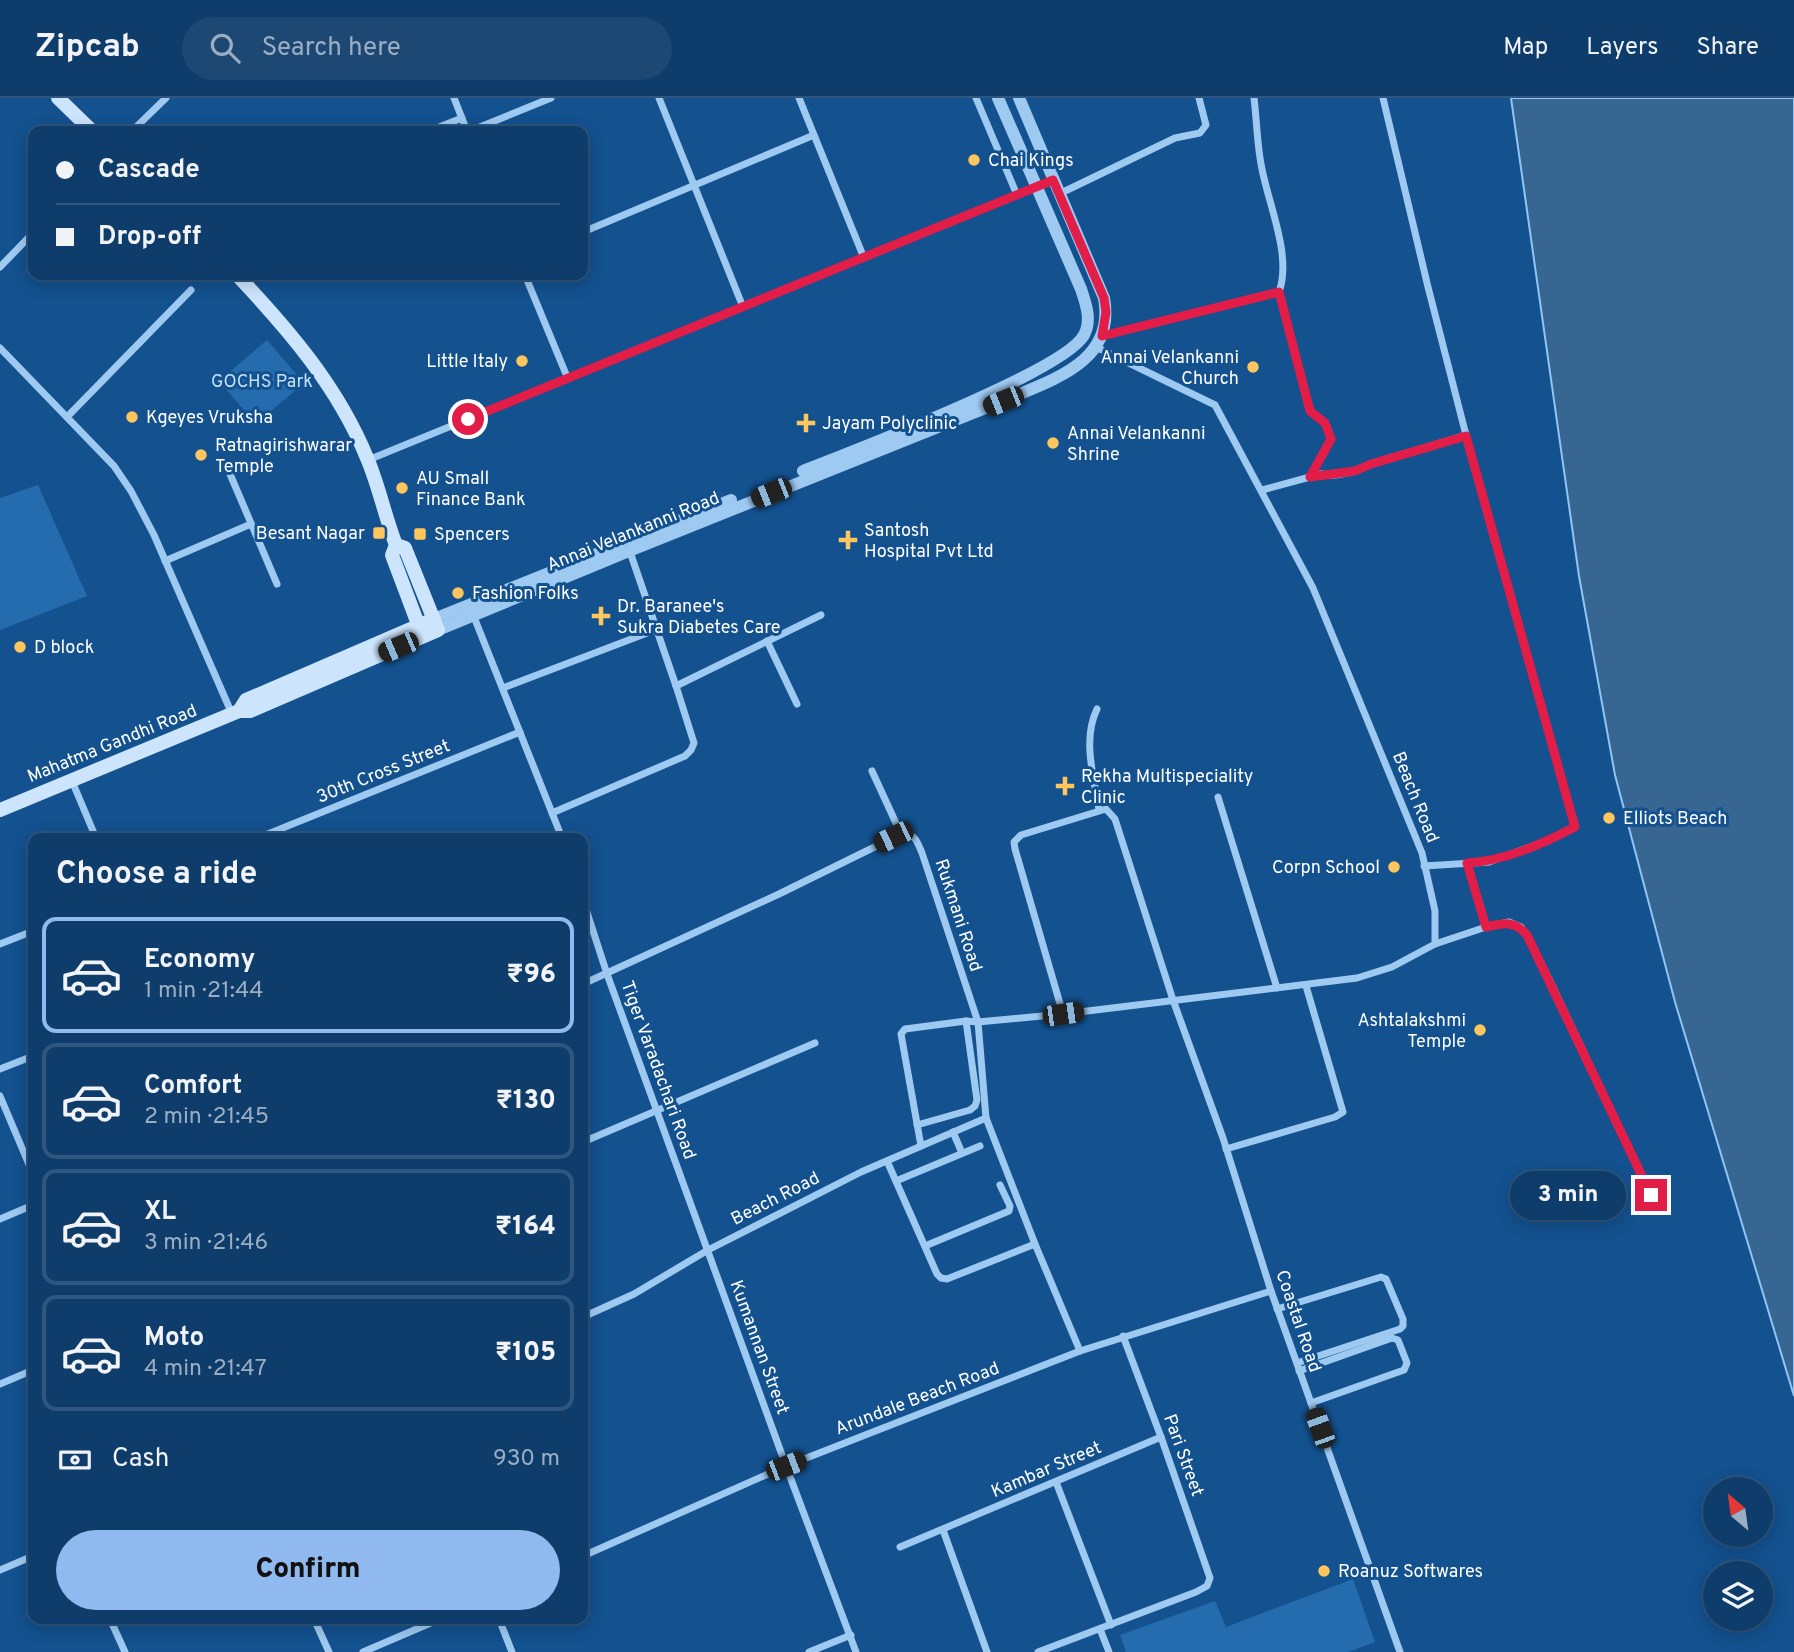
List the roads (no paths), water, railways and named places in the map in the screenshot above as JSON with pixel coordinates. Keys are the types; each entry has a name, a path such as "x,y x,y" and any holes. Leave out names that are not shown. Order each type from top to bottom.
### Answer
{"main road":[{"path":"58,98 87,126"},
{"path":"241,280 307,355 343,409 368,460 396,545 392,555 421,631"},
{"path":"396,545 405,548 436,624"},
{"name":"Mahatma Gandhi Road","path":"0,810 236,713 250,711 436,624"}],"street":[{"path":"137,126 166,98"},
{"path":"454,98 466,126"},
{"path":"481,126 551,98"},
{"path":"659,98 743,307"},
{"path":"799,98 864,258"},
{"path":"976,98 1017,195"},
{"path":"998,98 1036,187"},
{"path":"1019,98 1104,298 1106,312 1099,342 1279,292"},
{"path":"1059,194 1175,138 1200,133 1206,125 1199,98"},
{"path":"1254,98 1261,166 1277,224 1283,280 1279,292 1310,411 1325,423 1331,439 1310,477"},
{"path":"1383,98 1466,436 1575,827 1549,840 1489,862 1424,866"},
{"path":"442,126 462,118"},
{"path":"588,230 814,135"},
{"path":"368,460 1053,180"},
{"name":"Annai Velankanni Road","path":"946,419 1050,364 1074,348 1086,330 1088,320 1081,289 1036,187"},
{"path":"0,267 28,238"},
{"path":"527,280 568,379"},
{"path":"67,416 191,290"},
{"name":"Annai Velankanni Road","path":"436,624 1058,376 1080,363 1099,342"},
{"name":"Beach Road","path":"1099,342 1215,405 1313,588 1423,853 1435,911 1435,944"},
{"path":"0,348 114,466 131,491 236,713"},
{"path":"1262,490 1310,477 1355,471 1466,436"},
{"path":"230,474 277,584"},
{"path":"165,561 251,524"},
{"path":"552,813 685,756 694,744 628,546"},
{"path":"472,611 560,833"},
{"path":"676,685 821,615"},
{"path":"503,688 655,630"},
{"path":"767,641 797,704"},
{"path":"1063,1014 1014,845 1021,835 1099,810 1090,754 1090,722 1097,709"},
{"name":"30th Cross Street","path":"270,833 520,733"},
{"path":"588,982 901,834 872,771"},
{"path":"72,780 94,833"},
{"path":"1218,797 1277,988"},
{"name":"Coastal Road","path":"1099,810 1106,809 1115,819 1172,1000 1226,1149 1271,1292 1400,1652"},
{"name":"Rukmani Road","path":"901,834 909,833 916,839 978,1022 986,1118 1080,1350"},
{"path":"1467,863 1486,927"},
{"name":"Tiger Varadachari Road","path":"588,915 708,1250"},
{"path":"921,1146 901,1034 911,1027 1063,1014 1357,978 1380,971 1435,944 1508,922 1521,927 1527,935 1651,1195"},
{"path":"0,944 28,933"},
{"path":"1226,1149 1343,1112 1306,986"},
{"path":"917,1125 975,1107 977,1100 966,1021"},
{"path":"588,1140 816,1044"},
{"path":"0,1069 28,1058"},
{"path":"0,1096 28,1162"},
{"name":"Beach Road","path":"588,1315 634,1294 708,1250 887,1161 986,1118"},
{"path":"953,1132 962,1153"},
{"path":"896,1181 980,1146"},
{"path":"887,1161 941,1278 947,1279 1035,1244"},
{"path":"925,1246 1009,1211 1010,1206 1000,1185"},
{"path":"0,1219 28,1207"},
{"name":"Kumannan Street","path":"708,1250 856,1652"},
{"path":"1277,1309 1381,1277 1386,1279 1403,1319 1400,1329 1298,1367"},
{"name":"Arundale Beach Road","path":"588,1554 786,1466 1080,1350 1271,1292"},
{"name":"Pari Street","path":"1111,1625 1207,1586 1210,1578 1123,1336"},
{"path":"1298,1367 1392,1338 1398,1340 1407,1363 1404,1370 1311,1403"},
{"path":"0,1384 28,1372"},
{"name":"Kambar Street","path":"900,1547 1161,1437"},
{"path":"1044,1651 1111,1625 1056,1482"},
{"path":"943,1530 987,1652"},
{"path":"0,1570 28,1558"},
{"path":"112,1624 125,1652"},
{"path":"316,1624 329,1652"},
{"path":"363,1652 428,1624"},
{"path":"501,1624 512,1652"},
{"path":"1100,1629 1109,1652"},
{"path":"809,1652 851,1635"}],"place":[{"name":"Chai Kings","path":"974,160"},
{"name":"Little Italy","path":"522,361"},
{"name":"Annai Velankanni Church","path":"1253,367"},
{"name":"Kgeyes Vruksha","path":"132,417"},
{"name":"Jayam Polyclinic","path":"806,423"},
{"name":"Annai Velankanni Shrine","path":"1053,443"},
{"name":"Ratnagirishwarar Temple","path":"201,455"},
{"name":"AU Small Finance Bank","path":"402,488"},
{"name":"Besant Nagar","path":"379,533"},
{"name":"Spencers","path":"420,534"},
{"name":"Santosh Hospital Pvt Ltd","path":"848,540"},
{"name":"Fashion Folks","path":"458,593"},
{"name":"Dr. Baranee's Sukra Diabetes Care","path":"601,616"},
{"name":"D block","path":"20,647"},
{"name":"Rekha Multispeciality Clinic","path":"1065,786"},
{"name":"Elliots Beach","path":"1609,818"},
{"name":"Corpn School","path":"1394,867"},
{"name":"Ashtalakshmi Temple","path":"1480,1030"},
{"name":"Roanuz Softwares","path":"1324,1571"}],"park label":[{"name":"GOCHS Park","path":"262,381"}]}
